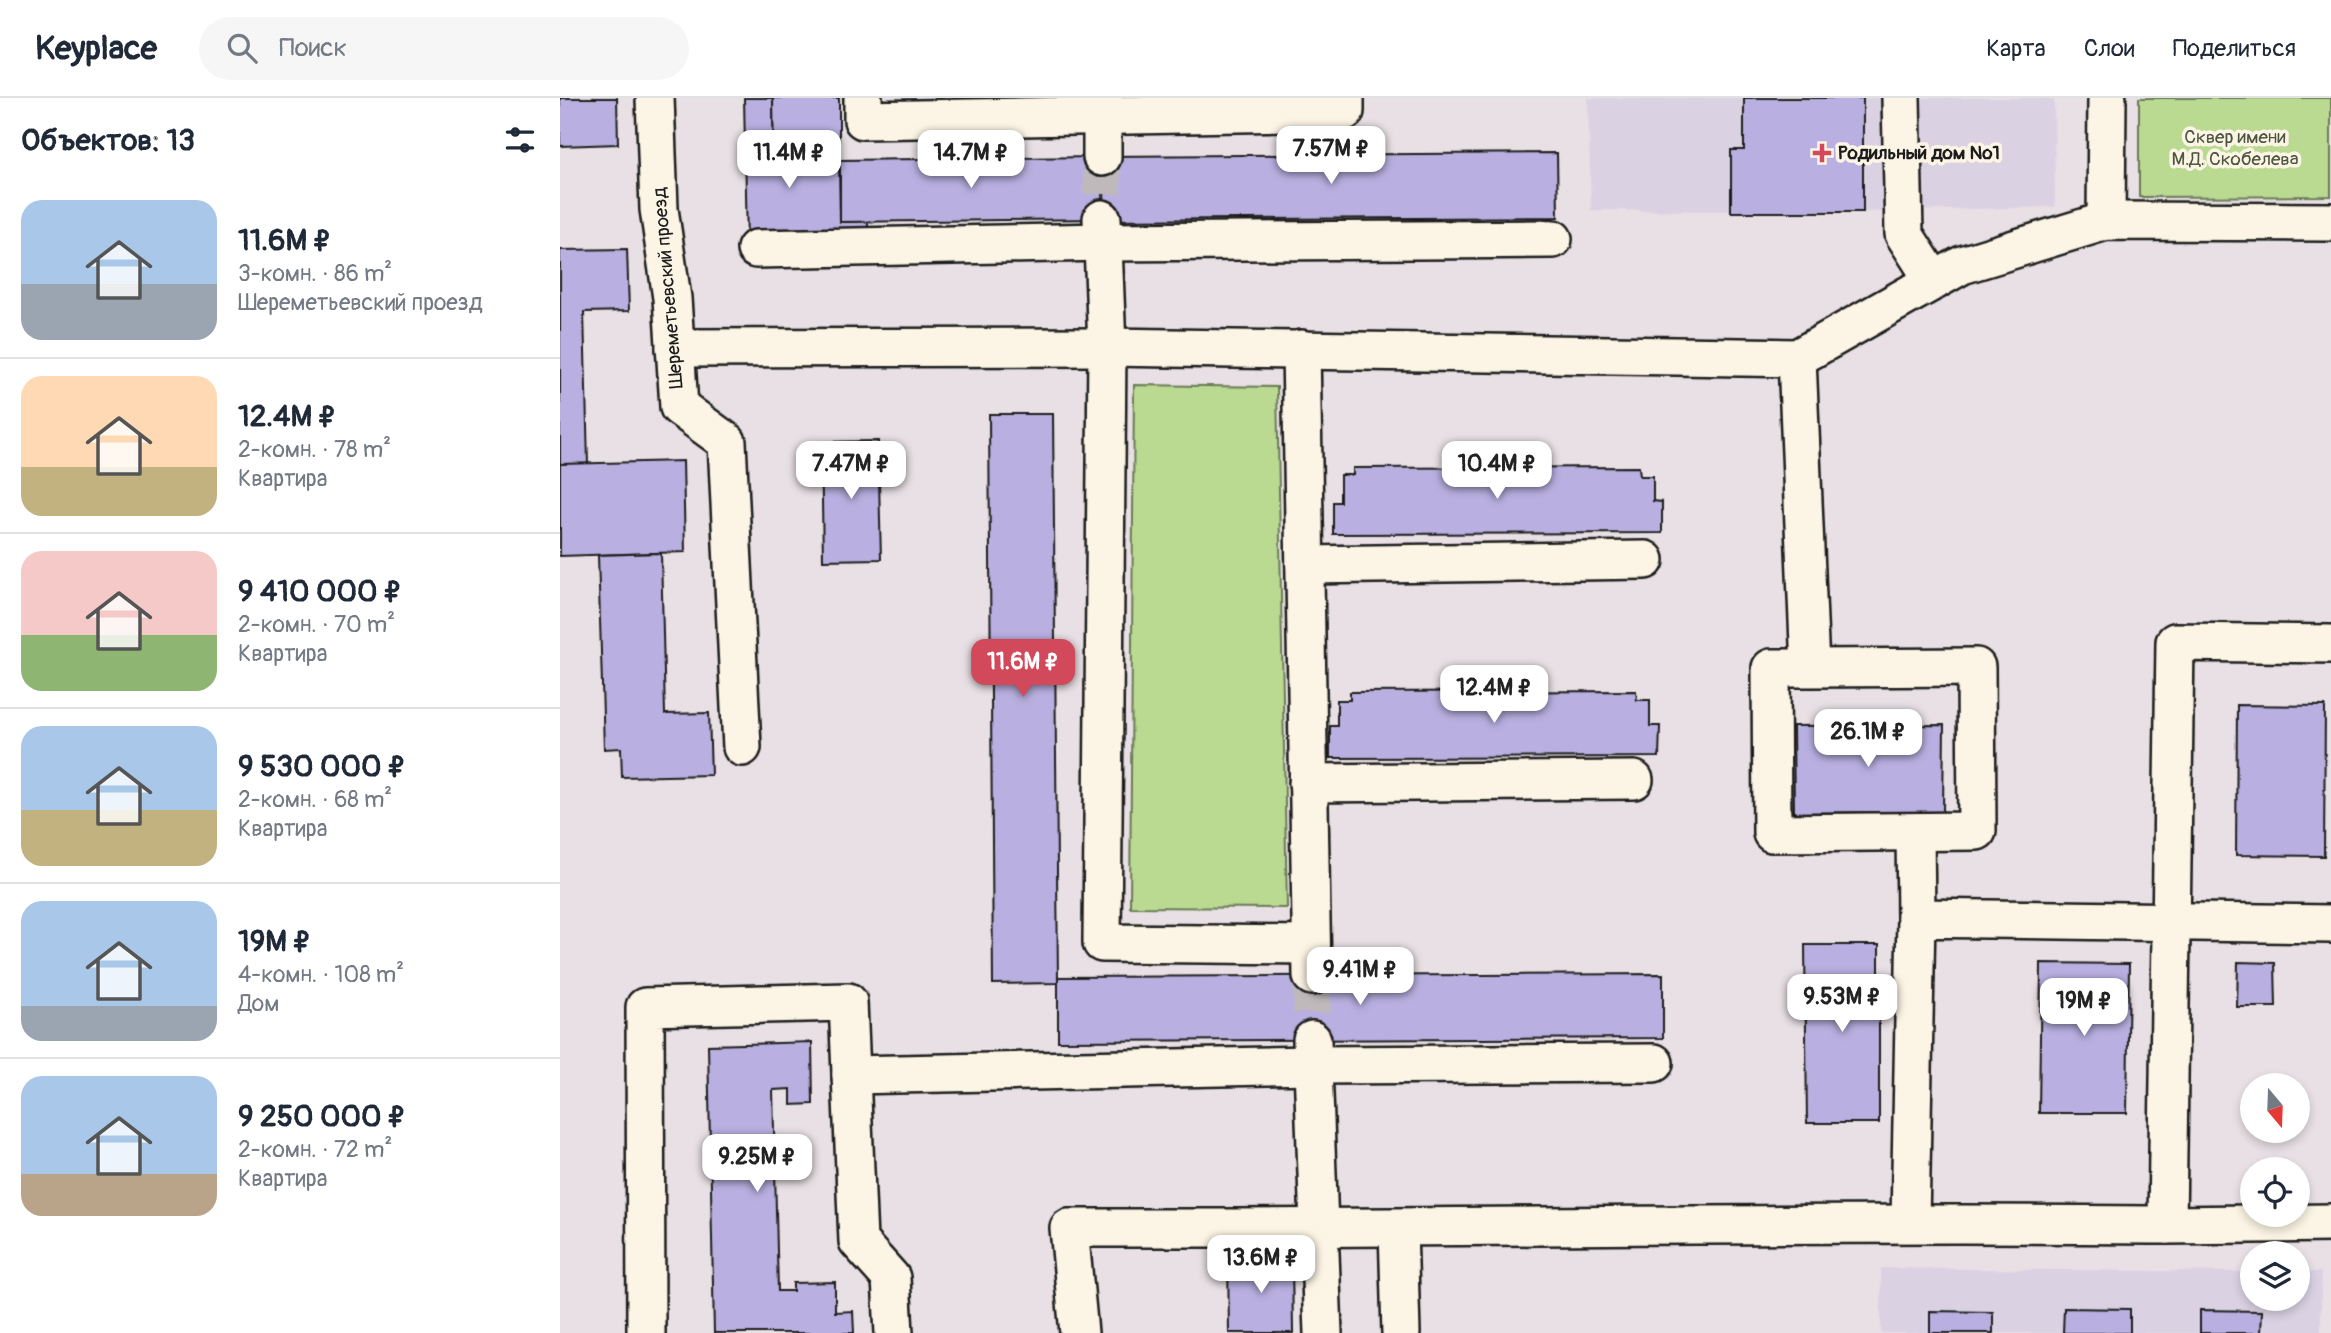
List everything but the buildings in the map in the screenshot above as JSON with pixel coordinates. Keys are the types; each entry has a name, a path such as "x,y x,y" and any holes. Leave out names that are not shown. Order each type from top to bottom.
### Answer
{"street":[{"name":"Шереметьевский проезд","path":"655,98 659,209 679,407 727,442 742,747"},
{"path":"863,98 863,120 1102,108 1345,111 1345,98"},
{"path":"1900,98 1904,234 1934,281"},
{"path":"2106,221 2107,98"},
{"path":"1102,108 1102,157"},
{"path":"675,348 1107,347 1797,358 1962,265 2106,221 2331,222"},
{"path":"1103,230 1107,347 1102,943 1311,960 1301,349"},
{"path":"756,250 1103,230 1553,239"},
{"path":"1797,358 1810,668"},
{"path":"1305,565 1645,560"},
{"path":"2167,1225 2169,920 2175,642 2331,644"},
{"path":"1976,667 1977,831 1772,833 1771,668 1810,668 1976,667"},
{"path":"1308,783 1634,780"},
{"path":"1910,1222 1916,918 1915,832"},
{"path":"1916,918 2331,924"},
{"path":"646,1333 645,1007 848,1002 858,1241 891,1278 894,1333"},
{"path":"850,1074 1313,1053 1654,1063"},
{"path":"1313,1053 1323,1333"},
{"path":"1079,1333 1069,1228 1320,1229 1910,1222 2167,1225 2331,1223"},
{"path":"1398,1228 1401,1333"}],"shaded area":[{"name":"Родильный дом №1","path":"1588,98 2054,98 2055,207 1863,212 1591,210"},
{"path":"1881,1268 2240,1272 2240,1311 2310,1311 2310,1272 2321,1272 2321,1333 1881,1333"}],"green space":[{"name":"Сквер имени М.Д. Скобелева","path":"2139,98 2331,98 2331,196 2139,197"},
{"path":"1134,385 1277,387 1287,908 1130,907"}],"tunnel":[{"path":"1102,157 1102,219"},
{"path":"1312,976 1312,1040"}],"place":[{"name":"Родильный дом №1","path":"1822,153"}]}
